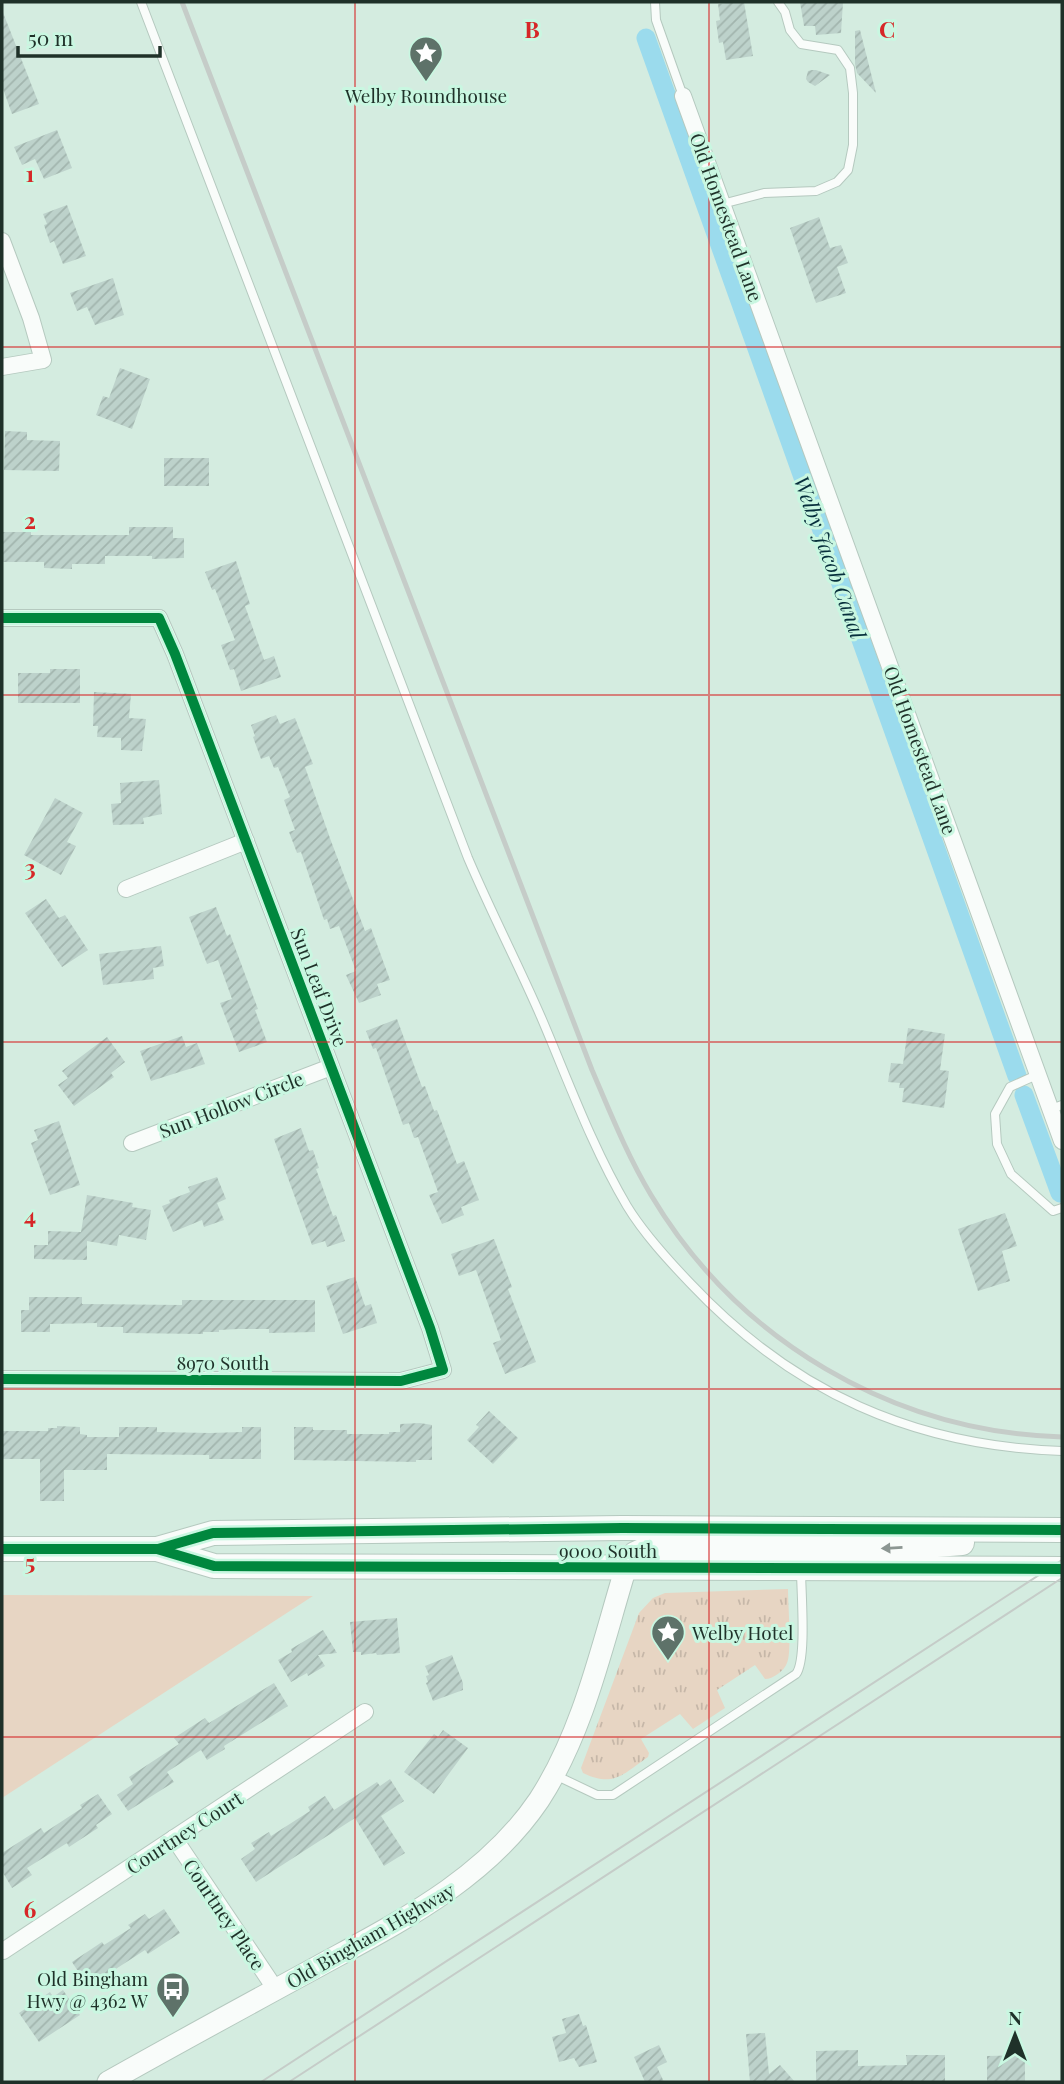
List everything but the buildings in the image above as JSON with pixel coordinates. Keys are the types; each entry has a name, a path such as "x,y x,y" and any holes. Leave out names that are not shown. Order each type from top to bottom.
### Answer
{"main road":[{"name":"9000 South","path":"2,1549 157,1549 214,1533 609,1528 1062,1530"},
{"path":"626,1567 635,1554 644,1550 885,1549 956,1545 1032,1529"},
{"name":"9000 South","path":"157,1549 214,1566 1062,1569"},
{"name":"Old Bingham Highway","path":"108,2082 415,1913 464,1879 503,1844 522,1823 554,1774 587,1691 626,1567"}],"street":[{"name":"Old Homestead Lane","path":"683,96 1039,1074 1057,1107 1062,1141"},
{"path":"2,241 31,318 43,360 2,367"},
{"name":"Sun Leaf Drive","path":"2,618 159,618 175,654 430,1328 443,1370"},
{"path":"126,889 246,841"},
{"name":"Sun Hollow Circle","path":"132,1143 331,1067"},
{"name":"8970 South","path":"2,1379 401,1381 443,1370"},
{"name":"Courtney Court","path":"3,1951 365,1712"},
{"name":"Courtney Place","path":"174,1838 276,1990"}],"lane":[{"path":"141,2 468,858 604,1164 628,1207 645,1232 678,1270 731,1324 773,1358 819,1388 887,1418 933,1432 998,1446 1062,1451"},
{"name":"Old Homestead Lane","path":"655,2 656,20 683,96"},
{"path":"722,204 764,193 816,191 837,182 848,170 854,118 850,68 838,50 801,44 790,30 785,12 778,2"},
{"path":"1039,1074 1010,1087 995,1114 997,1144 1011,1174 1054,1211 1062,1208"},
{"path":"554,1774 597,1795 613,1795 796,1674 802,1656 801,1568"}],"green space":[{"path":"788,1589 789,1649 786,1666 781,1672 765,1679 755,1665 717,1690 725,1708 693,1729 680,1714 641,1739 649,1753 648,1757 618,1777 603,1779 583,1773 581,1768 639,1613 653,1598 665,1593"},
{"path":"2,1595 313,1596 2,1798"}],"waterway":[{"name":"Welby Jacob Canal","path":"646,38 1017,1076"},
{"name":"Welby Jacob Canal","path":"1024,1095 1060,1193"}],"tram line":[{"path":"261,2082 1062,1560"},
{"path":"289,2082 1062,1578"}],"railway":[{"path":"182,2 592,1070 651,1195 687,1247 728,1294 775,1334 826,1369 881,1397 939,1418 999,1431 1062,1437"}],"cycle path":[{"path":"2,618 159,618 175,654 430,1328 443,1370 401,1381 2,1379"},
{"path":"158,1549 213,1533 622,1528 1062,1530"},
{"path":"2,1549 157,1549 214,1566 1062,1569"}],"place":[{"name":"Welby Roundhouse","path":"426,83"},
{"name":"Welby Hotel","path":"668,1662"},
{"name":"Old Bingham Hwy @ 4362 W","path":"173,2019"}]}
